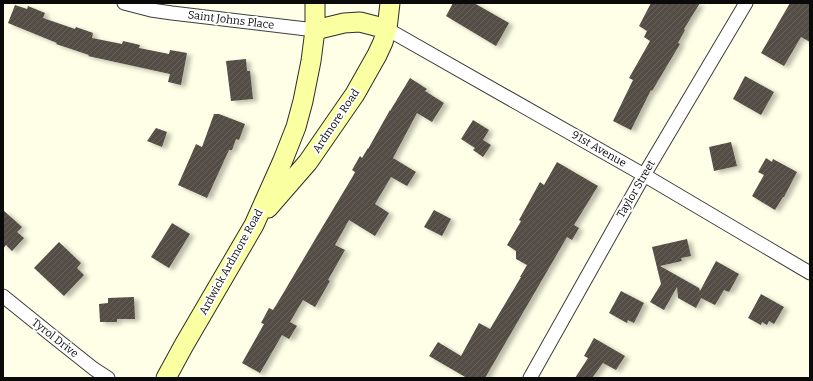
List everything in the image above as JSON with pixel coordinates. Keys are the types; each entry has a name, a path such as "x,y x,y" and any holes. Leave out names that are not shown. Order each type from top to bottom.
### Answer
{"street":[{"name":"Saint Johns Place","path":"124,3 151,10 172,13 315,30"},
{"name":"Ardwick Ardmore Road","path":"166,378 254,225 283,160 296,127 310,68 315,30 315,3"},
{"name":"Ardmore Road","path":"254,225 308,162 355,94 383,42 387,29 390,3"},
{"name":"Taylor Street","path":"530,378 644,175 746,3"},
{"path":"315,30 344,23 360,22 387,29"},
{"name":"91st Avenue","path":"387,29 644,175 810,273"},
{"name":"Tyrol Drive","path":"3,296 54,338 108,378"}],"building":[{"path":"453,3 474,3 509,23 496,46 446,16"},
{"path":"651,3 700,3 684,29 685,30 678,43 680,44 652,91 651,90 631,130 613,121 633,80 629,78 650,41 644,37 647,31 639,26"},
{"path":"790,3 810,3 810,42 801,37 784,66 761,53"},
{"path":"15,5 27,9 28,6 45,13 43,18 75,29 76,27 93,33 92,38 122,44 123,41 140,45 139,48 169,54 170,50 187,53 181,85 168,82 170,74 88,56 89,55 56,44 57,43 8,23"},
{"path":"246,59 247,71 250,71 253,99 231,101 226,61"},
{"path":"745,76 774,92 761,115 733,99"},
{"path":"410,78 427,89 425,91 444,103 432,122 417,113 393,158 416,172 407,186 391,177 375,204 389,213 375,236 349,220 335,245 345,250 315,307 303,300 290,322 297,326 289,339 282,335 260,373 242,363 264,324 261,323 269,308 273,310 278,302 353,176 355,172 352,170 360,156 362,158 368,149"},
{"path":"214,114 219,114 245,124 239,140 236,139 232,150 229,150 207,198 178,185 196,144 202,147"},
{"path":"473,120 489,130 483,140 491,145 483,157 473,150 475,148 461,139"},
{"path":"156,128 167,132 162,147 147,141"},
{"path":"731,142 737,166 714,171 709,147"},
{"path":"766,158 772,162 773,159 797,172 784,197 775,210 752,196 764,175 758,172"},
{"path":"557,162 598,186 574,225 579,228 572,240 567,237 485,378 467,378 429,356 438,342 461,356 479,323 490,329 527,265 516,259 516,251 507,245 521,221 519,220 540,182 544,185"},
{"path":"3,210 22,227 17,232 24,238 12,251 6,245 3,249"},
{"path":"434,210 451,219 442,236 424,227"},
{"path":"172,223 190,234 169,268 151,257"},
{"path":"687,239 691,256 681,258 682,261 660,266 699,288 700,291 716,261 739,274 729,292 724,290 715,305 701,298 696,308 678,298 677,287 664,310 650,302 661,284 652,247"},
{"path":"59,242 81,263 77,268 84,275 64,296 34,268"},
{"path":"621,291 644,303 634,323 628,320 627,323 609,313"},
{"path":"761,294 784,307 774,324 769,321 767,325 762,322 761,325 748,318"},
{"path":"134,297 135,319 117,319 117,322 100,322 99,304 108,303 108,298"},
{"path":"594,338 625,356 616,370 603,363 592,378 575,378 588,358 584,356"}]}
